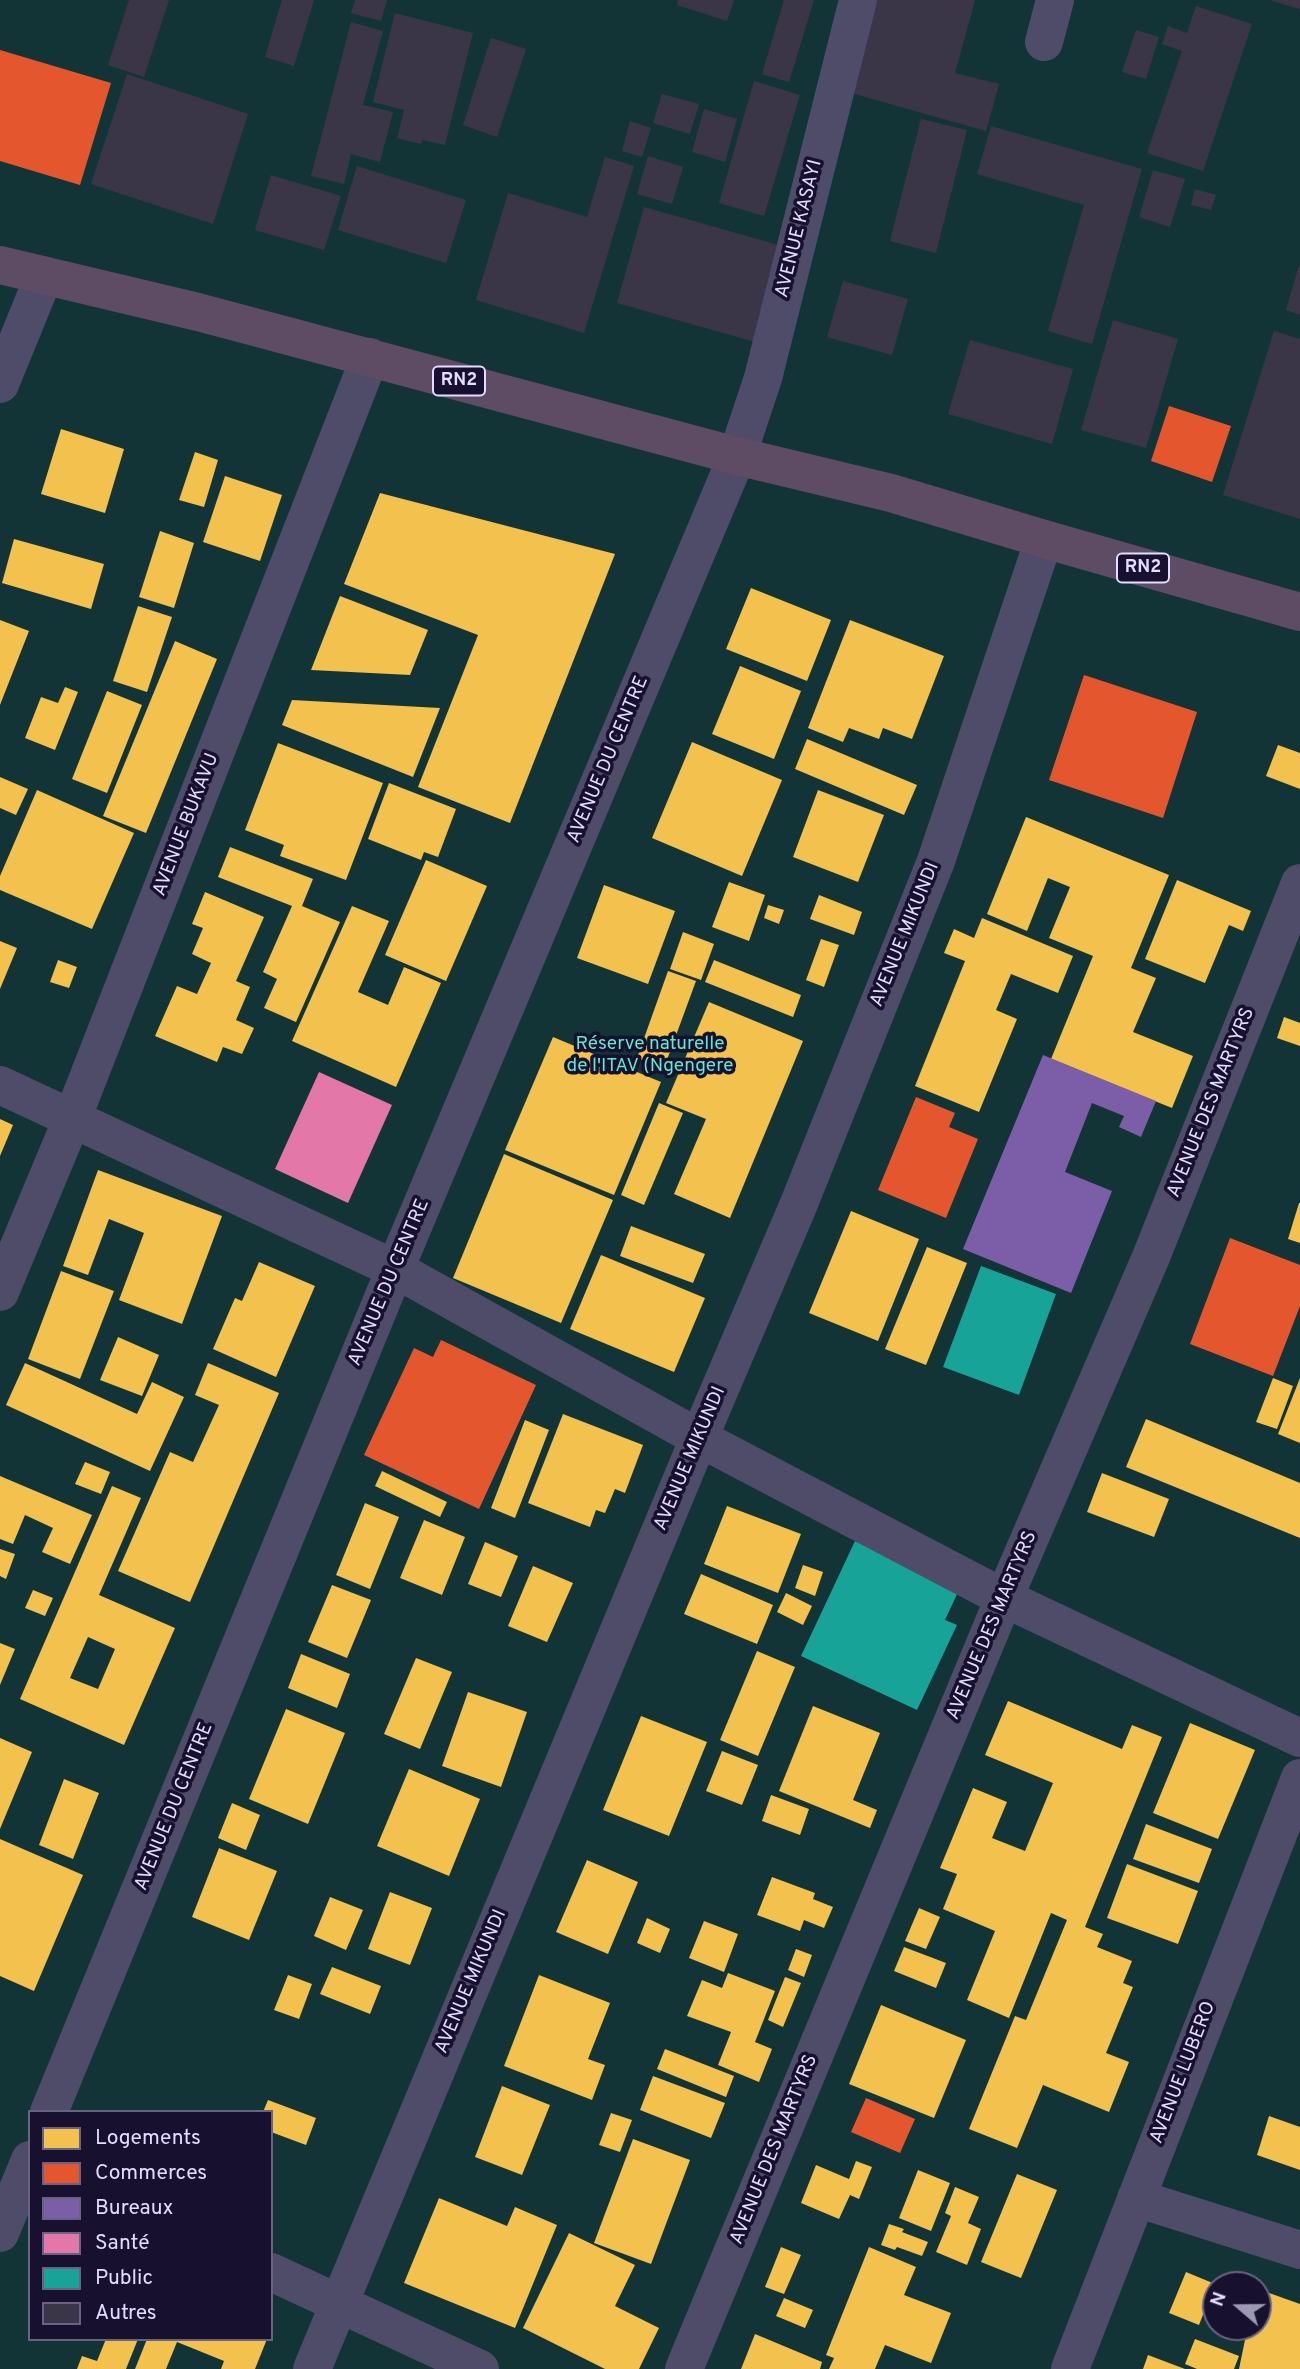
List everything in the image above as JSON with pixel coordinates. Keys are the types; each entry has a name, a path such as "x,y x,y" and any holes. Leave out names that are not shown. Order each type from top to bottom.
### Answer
{"highway":[{"name":"RN2","path":"0,265 198,312 737,456 891,493 1300,612"}],"street":[{"name":"AVENUE KASAYI","path":"737,456 763,379 858,0"},
{"path":"1044,42 1055,0"},
{"path":"0,384 44,276"},
{"name":"AVENUE BUKAVU","path":"0,1292 72,1119 370,357"},
{"name":"AVENUE DU CENTRE","path":"51,2110 396,1269 737,456"},
{"name":"AVENUE MIKUNDI","path":"312,2369 798,1206 936,861 1044,539"},
{"name":"AVENUE DES MARTYRS","path":"684,2369 1004,1598 1151,1257 1300,883"},
{"path":"0,1085 396,1269 699,1438 1004,1598 1300,1738"},
{"name":"AVENUE LUBERO","path":"1070,2369 1297,1795"},
{"path":"0,2233 22,2159"},
{"path":"1136,2198 1300,2250"},
{"path":"273,2273 480,2369"}],"green space":[{"name":"Réserve naturelle de l'ITAV (Ngengere","path":"0,0 1300,0 1300,2369 0,2369"}],"building: Logements":[{"path":"61,429 124,449 105,513 41,494"},
{"path":"195,452 218,460 204,507 179,500"},
{"path":"225,476 282,495 260,561 203,542"},
{"path":"380,493 615,554 510,823 418,787 478,635 344,584"},
{"path":"160,531 194,543 174,608 139,597"},
{"path":"14,539 104,564 91,609 2,583"},
{"path":"751,588 831,620 807,681 726,649"},
{"path":"340,596 428,630 410,675 311,670"},
{"path":"138,606 172,617 147,692 113,681"},
{"path":"0,620 29,631 0,705"},
{"path":"850,620 944,656 912,739 883,728 879,739 849,728 843,742 808,728"},
{"path":"175,641 217,659 146,833 103,816"},
{"path":"740,666 801,691 774,759 712,734"},
{"path":"65,687 78,692 55,750 25,738 41,697 58,703"},
{"path":"107,691 142,705 107,793 72,779"},
{"path":"292,700 440,708 413,777 282,725"},
{"path":"807,739 917,785 904,815 795,769"},
{"path":"692,742 782,780 742,876 652,838"},
{"path":"278,743 383,783 346,880 280,856 284,845 245,830"},
{"path":"1278,745 1300,753 1300,789 1266,776"},
{"path":"0,777 28,789 16,815 0,808"},
{"path":"389,783 456,809 438,857 424,852 421,860 368,839"},
{"path":"37,790 134,833 92,929 0,890 0,876"},
{"path":"818,790 884,815 858,882 793,857"},
{"path":"1026,817 1169,875 1131,968 1156,978 1133,1032 1193,1056 1172,1108 1051,1059 1093,956 1049,938 1070,887 1048,878 1027,931 987,914"},
{"path":"230,847 313,879 302,906 340,922 296,1022 264,1008 277,979 263,972 292,906 218,877"},
{"path":"426,860 487,886 446,981 385,955"},
{"path":"1177,880 1251,911 1243,931 1229,925 1205,983 1145,959"},
{"path":"729,882 765,895 749,941 712,927"},
{"path":"604,885 675,911 648,984 577,958"},
{"path":"205,892 264,917 236,981 250,987 236,1020 254,1028 242,1054 223,1047 217,1062 155,1036 177,986 197,994 211,963 192,954 203,928 192,924"},
{"path":"819,895 862,912 854,935 810,919"},
{"path":"768,905 784,910 779,924 764,918"},
{"path":"352,906 389,921 358,992 388,1005 404,967 441,983 396,1087 292,1041"},
{"path":"982,918 1073,956 1058,993 1011,974 996,1010 1017,1019 979,1112 915,1086 965,961 944,953 954,929 974,938"},
{"path":"683,932 714,944 701,980 670,969"},
{"path":"821,939 839,945 824,987 806,980"},
{"path":"0,941 17,948 0,989"},
{"path":"58,960 77,967 69,988 50,982"},
{"path":"714,960 801,995 793,1017 705,982"},
{"path":"668,971 696,981 664,1068 637,1058"},
{"path":"709,1002 803,1041 730,1218 674,1194 706,1119 666,1103"},
{"path":"1284,1017 1300,1023 1300,1046 1277,1038"},
{"path":"553,1037 661,1082 614,1195 505,1150"},
{"path":"659,1103 683,1113 644,1205 621,1195"},
{"path":"0,1119 13,1125 0,1156"},
{"path":"504,1154 613,1200 561,1323 453,1278"},
{"path":"98,1170 222,1216 182,1324 119,1300 144,1233 109,1219 88,1275 63,1266"},
{"path":"1300,1203 1300,1243 1288,1239"},
{"path":"851,1211 919,1239 878,1341 809,1313"},
{"path":"631,1226 705,1254 693,1283 620,1256"},
{"path":"927,1247 967,1263 926,1365 885,1349"},
{"path":"601,1255 705,1298 674,1372 570,1329"},
{"path":"259,1262 315,1286 276,1377 213,1349 235,1298 242,1301"},
{"path":"61,1271 114,1291 80,1379 28,1359"},
{"path":"118,1337 159,1355 142,1396 100,1380"},
{"path":"25,1363 137,1414 152,1382 184,1397 150,1471 6,1405"},
{"path":"208,1363 279,1393 190,1602 118,1571 170,1452 193,1462 219,1405 195,1395"},
{"path":"1273,1378 1293,1386 1277,1429 1256,1422"},
{"path":"1300,1378 1300,1443 1278,1434"},
{"path":"563,1414 643,1445 625,1493 615,1489 605,1513 596,1510 590,1527 528,1503"},
{"path":"1146,1419 1300,1483 1300,1538 1126,1467"},
{"path":"525,1420 549,1430 515,1518 491,1508"},
{"path":"85,1462 110,1472 101,1494 75,1484"},
{"path":"382,1471 447,1502 440,1517 375,1486"},
{"path":"1102,1473 1169,1499 1154,1537 1087,1512"},
{"path":"0,1476 92,1515 70,1564 42,1552 53,1528 25,1515 13,1544 0,1539"},
{"path":"112,1486 141,1498 99,1595 175,1628 124,1745 20,1699","holes":["88,1637 115,1649 98,1689 70,1678"]},
{"path":"365,1503 399,1517 370,1589 336,1575"},
{"path":"727,1506 801,1534 778,1593 704,1564"},
{"path":"424,1520 465,1537 442,1595 400,1578"},
{"path":"485,1542 518,1556 501,1597 468,1584"},
{"path":"0,1549 15,1554 6,1579 0,1576"},
{"path":"803,1565 823,1572 815,1596 795,1588"},
{"path":"533,1566 573,1583 547,1642 508,1626"},
{"path":"701,1574 773,1605 757,1644 684,1614"},
{"path":"332,1585 371,1600 347,1658 308,1642"},
{"path":"33,1590 53,1598 45,1616 25,1608"},
{"path":"786,1593 812,1606 803,1625 777,1612"},
{"path":"0,1643 15,1649 0,1685"},
{"path":"757,1651 795,1667 758,1756 720,1740"},
{"path":"301,1654 350,1674 337,1708 288,1688"},
{"path":"416,1658 452,1672 420,1749 384,1734"},
{"path":"468,1692 527,1712 501,1787 442,1766"},
{"path":"1008,1701 1122,1749 1132,1725 1162,1737 1085,1927 1103,1934 1097,1947 1132,1961 1123,1983 1133,1987 1106,2053 1129,2062 1109,2112 1043,2085 1017,2148 969,2129 1015,2016 1026,2020 1067,1920 1051,1913 1009,2018 967,2000 995,1931 943,1909 957,1874 940,1868 973,1788 1007,1802 992,1838 1025,1851 1053,1783 985,1755"},
{"path":"813,1706 880,1733 853,1800 877,1810 870,1828 779,1791"},
{"path":"286,1709 345,1733 308,1824 249,1799"},
{"path":"641,1716 707,1742 669,1836 603,1810"},
{"path":"1190,1723 1255,1750 1218,1839 1153,1813"},
{"path":"0,1738 32,1752 0,1829"},
{"path":"722,1751 758,1765 742,1805 706,1791"},
{"path":"409,1769 480,1799 449,1876 377,1846"},
{"path":"64,1779 99,1793 73,1859 39,1845"},
{"path":"771,1795 809,1809 800,1835 762,1821"},
{"path":"232,1803 260,1815 246,1850 218,1838"},
{"path":"1146,1824 1212,1849 1199,1883 1133,1859"},
{"path":"0,1839 83,1875 34,1991 0,1976"},
{"path":"219,1848 277,1871 249,1940 192,1917"},
{"path":"587,1860 638,1882 608,1954 556,1932"},
{"path":"1127,1864 1198,1891 1178,1944 1107,1918"},
{"path":"772,1877 815,1893 813,1899 833,1907 824,1928 804,1920 800,1931 757,1915"},
{"path":"390,1892 432,1908 410,1965 368,1949"},
{"path":"330,1897 363,1910 346,1950 314,1936"},
{"path":"919,1908 940,1917 926,1949 905,1941"},
{"path":"647,1918 670,1929 660,1953 637,1943"},
{"path":"704,1921 738,1934 724,1972 689,1958"},
{"path":"904,1947 946,1963 936,1988 894,1971"},
{"path":"796,1949 812,1955 804,1977 788,1970"},
{"path":"332,1967 381,1986 370,2014 320,1994"},
{"path":"728,1973 775,1991 755,2042 772,2049 759,2082 718,2065 731,2032 687,2016 702,1980 722,1988"},
{"path":"288,1975 312,1984 299,2019 274,2010"},
{"path":"539,1975 610,2003 588,2059 605,2065 592,2100 504,2066"},
{"path":"785,1977 801,1983 783,2027 768,2020"},
{"path":"881,2005 966,2040 934,2118 849,2084"},
{"path":"665,2049 734,2076 726,2097 657,2069"},
{"path":"653,2076 725,2103 711,2138 640,2110"},
{"path":"502,2086 550,2105 522,2175 475,2157"},
{"path":"268,2100 316,2118 306,2145 273,2133 273,2110 264,2110"},
{"path":"611,2113 632,2120 620,2152 599,2145"},
{"path":"1269,2116 1300,2127 1300,2170 1257,2155"},
{"path":"633,2139 690,2160 651,2264 594,2243"},
{"path":"856,2161 872,2167 859,2199 850,2195 839,2219 801,2203 816,2165 849,2179"},
{"path":"918,2170 950,2183 931,2231 899,2218"},
{"path":"1017,2174 1057,2190 1021,2278 981,2262"},
{"path":"955,2187 979,2197 968,2223 981,2229 967,2265 936,2252 951,2216 945,2213"},
{"path":"439,2198 507,2226 515,2207 557,2225 515,2328 404,2283"},
{"path":"889,2224 928,2242 922,2256 897,2247 895,2250 881,2245"},
{"path":"569,2233 635,2265 615,2306 659,2328 639,2369 605,2369 523,2328"},
{"path":"781,2247 801,2255 784,2294 765,2287"},
{"path":"869,2247 916,2267 904,2295 951,2313 931,2363 885,2345 875,2369 829,2369 834,2358 826,2355"},
{"path":"1186,2272 1202,2279 1202,2317 1199,2325 1169,2313"},
{"path":"1272,2294 1300,2304 1300,2369 1239,2369 1245,2341 1272,2341"},
{"path":"784,2298 813,2310 805,2328 776,2316"},
{"path":"755,2334 822,2362 820,2369 741,2369"},
{"path":"1195,2339 1239,2356 1234,2369 1197,2369 1185,2364"},
{"path":"105,2341 137,2341 126,2369 77,2369 82,2356 97,2361"},
{"path":"146,2341 266,2341 255,2369 221,2369 224,2361 177,2342 166,2369 135,2369"},
{"path":"1148,2355 1185,2369 1143,2369"}],"building: Commerces":[{"path":"0,50 111,83 80,185 0,161"},
{"path":"1169,406 1231,426 1212,482 1151,461"},
{"path":"1084,675 1197,712 1163,818 1049,780"},
{"path":"916,1097 955,1113 949,1127 978,1139 946,1218 878,1190"},
{"path":"1230,1238 1300,1265 1300,1306 1273,1376 1190,1344"},
{"path":"441,1340 536,1385 479,1509 364,1455 414,1348 433,1357"},
{"path":"866,2098 915,2119 900,2153 851,2132"}],"building: Bureaux":[{"path":"1043,1055 1156,1101 1141,1137 1119,1127 1124,1116 1092,1103 1065,1172 1112,1191 1071,1293 963,1249"}],"building: Santé":[{"path":"319,1072 392,1105 348,1203 275,1169"}],"building: Public":[{"path":"981,1266 1056,1294 1019,1395 943,1367"},
{"path":"855,1541 959,1590 945,1620 957,1625 917,1710 801,1656"}],"building: Autres":[{"path":"129,0 169,0 144,77 108,65"},
{"path":"282,0 314,0 294,66 265,57"},
{"path":"355,0 387,0 381,21 351,13"},
{"path":"678,0 734,0 727,21 677,5"},
{"path":"784,0 814,0 789,82 762,74"},
{"path":"877,0 975,0 955,73 999,84 986,131 851,93"},
{"path":"1300,0 1300,9 1272,1"},
{"path":"1196,6 1252,24 1203,171 1147,153 1182,51 1162,44 1168,26 1187,33"},
{"path":"395,13 473,33 445,145 422,140 421,144 397,138 404,110 373,102"},
{"path":"351,22 383,31 363,105 393,112 380,162 351,154 344,184 311,176"},
{"path":"1136,30 1159,37 1146,79 1122,72"},
{"path":"491,38 526,49 497,137 463,125"},
{"path":"127,74 248,114 213,224 91,184"},
{"path":"754,81 800,95 764,216 719,203"},
{"path":"662,94 699,104 690,134 653,123"},
{"path":"704,109 737,119 725,162 692,152"},
{"path":"921,119 967,130 936,253 890,241"},
{"path":"630,121 651,128 642,157 622,151"},
{"path":"991,126 1142,169 1092,344 1048,331 1084,205 977,174"},
{"path":"648,156 683,167 672,204 637,194"},
{"path":"605,157 634,166 584,333 476,300 508,193 587,217"},
{"path":"357,166 466,200 446,263 338,230"},
{"path":"1153,170 1185,179 1170,227 1139,217"},
{"path":"271,175 341,196 324,250 255,230"},
{"path":"1195,189 1216,195 1211,210 1191,205"},
{"path":"644,207 782,246 755,342 617,303"},
{"path":"1300,265 1300,315 1286,310"},
{"path":"843,281 908,299 892,355 827,337"},
{"path":"1113,320 1178,339 1146,448 1081,430"},
{"path":"1274,331 1300,339 1300,519 1223,495"},
{"path":"970,340 1073,369 1052,444 948,414"}]}
